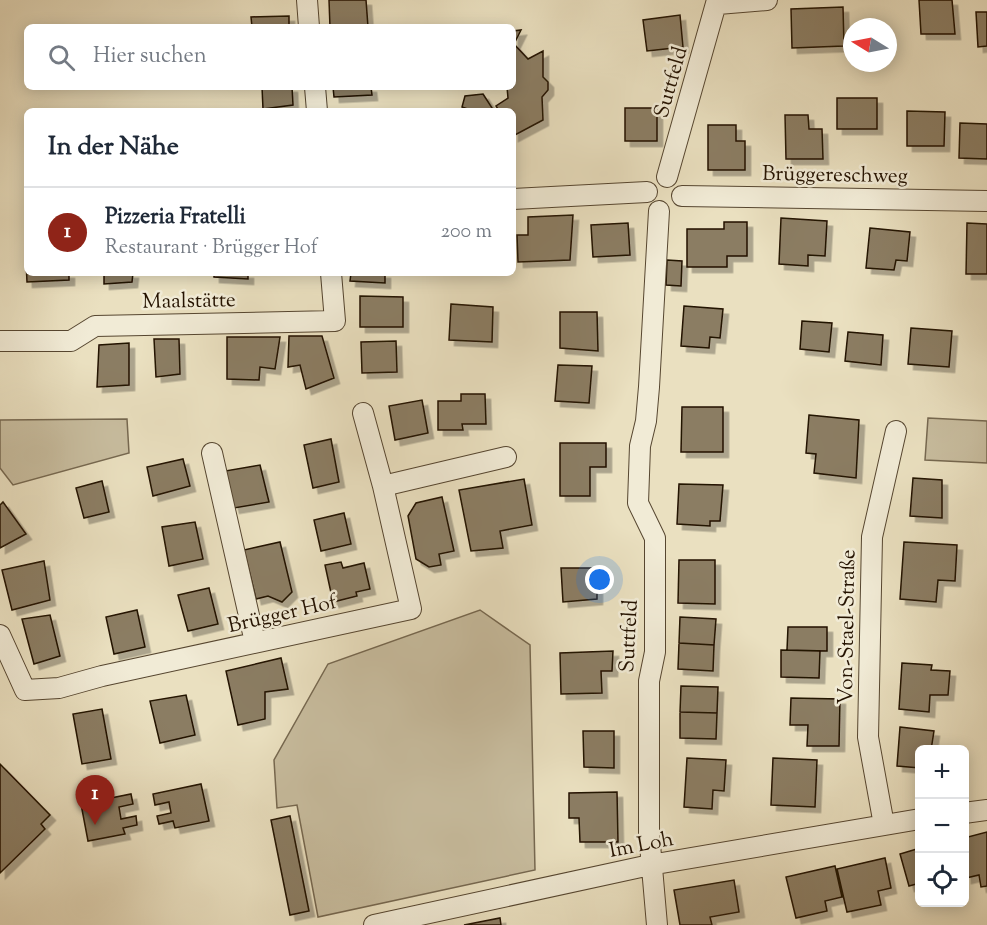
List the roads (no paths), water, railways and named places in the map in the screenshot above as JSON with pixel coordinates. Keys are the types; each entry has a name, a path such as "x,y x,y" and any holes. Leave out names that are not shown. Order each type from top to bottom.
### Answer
{"street":[{"path":"307,0 309,24"},
{"path":"717,2 767,0"},
{"name":"Suttfeld","path":"667,177 717,2"},
{"path":"315,90 317,108"},
{"path":"667,177 676,181 682,195 674,209 659,211 648,200 647,192 653,180 667,177"},
{"path":"516,199 647,192"},
{"name":"Brüggereschweg","path":"682,195 987,201"},
{"name":"Suttfeld","path":"657,925 650,866 650,681 655,652 655,538 638,503 640,446 646,421 649,387 659,211"},
{"name":"Maalstätte","path":"0,341 71,341 95,326 335,321 330,276"},
{"name":"Brügger Hof","path":"0,635 25,690 59,688 102,676 411,609 383,486 363,413"},
{"name":"Von-Stael-Straße","path":"884,825 868,737 872,537 896,431"},
{"path":"212,453 255,642"},
{"path":"383,486 506,457"},
{"path":"969,812 987,810"},
{"name":"Im Loh","path":"374,925 650,866 915,820"}],"place":[{"name":"Pizzeria Fratelli","path":"95,825"}]}
